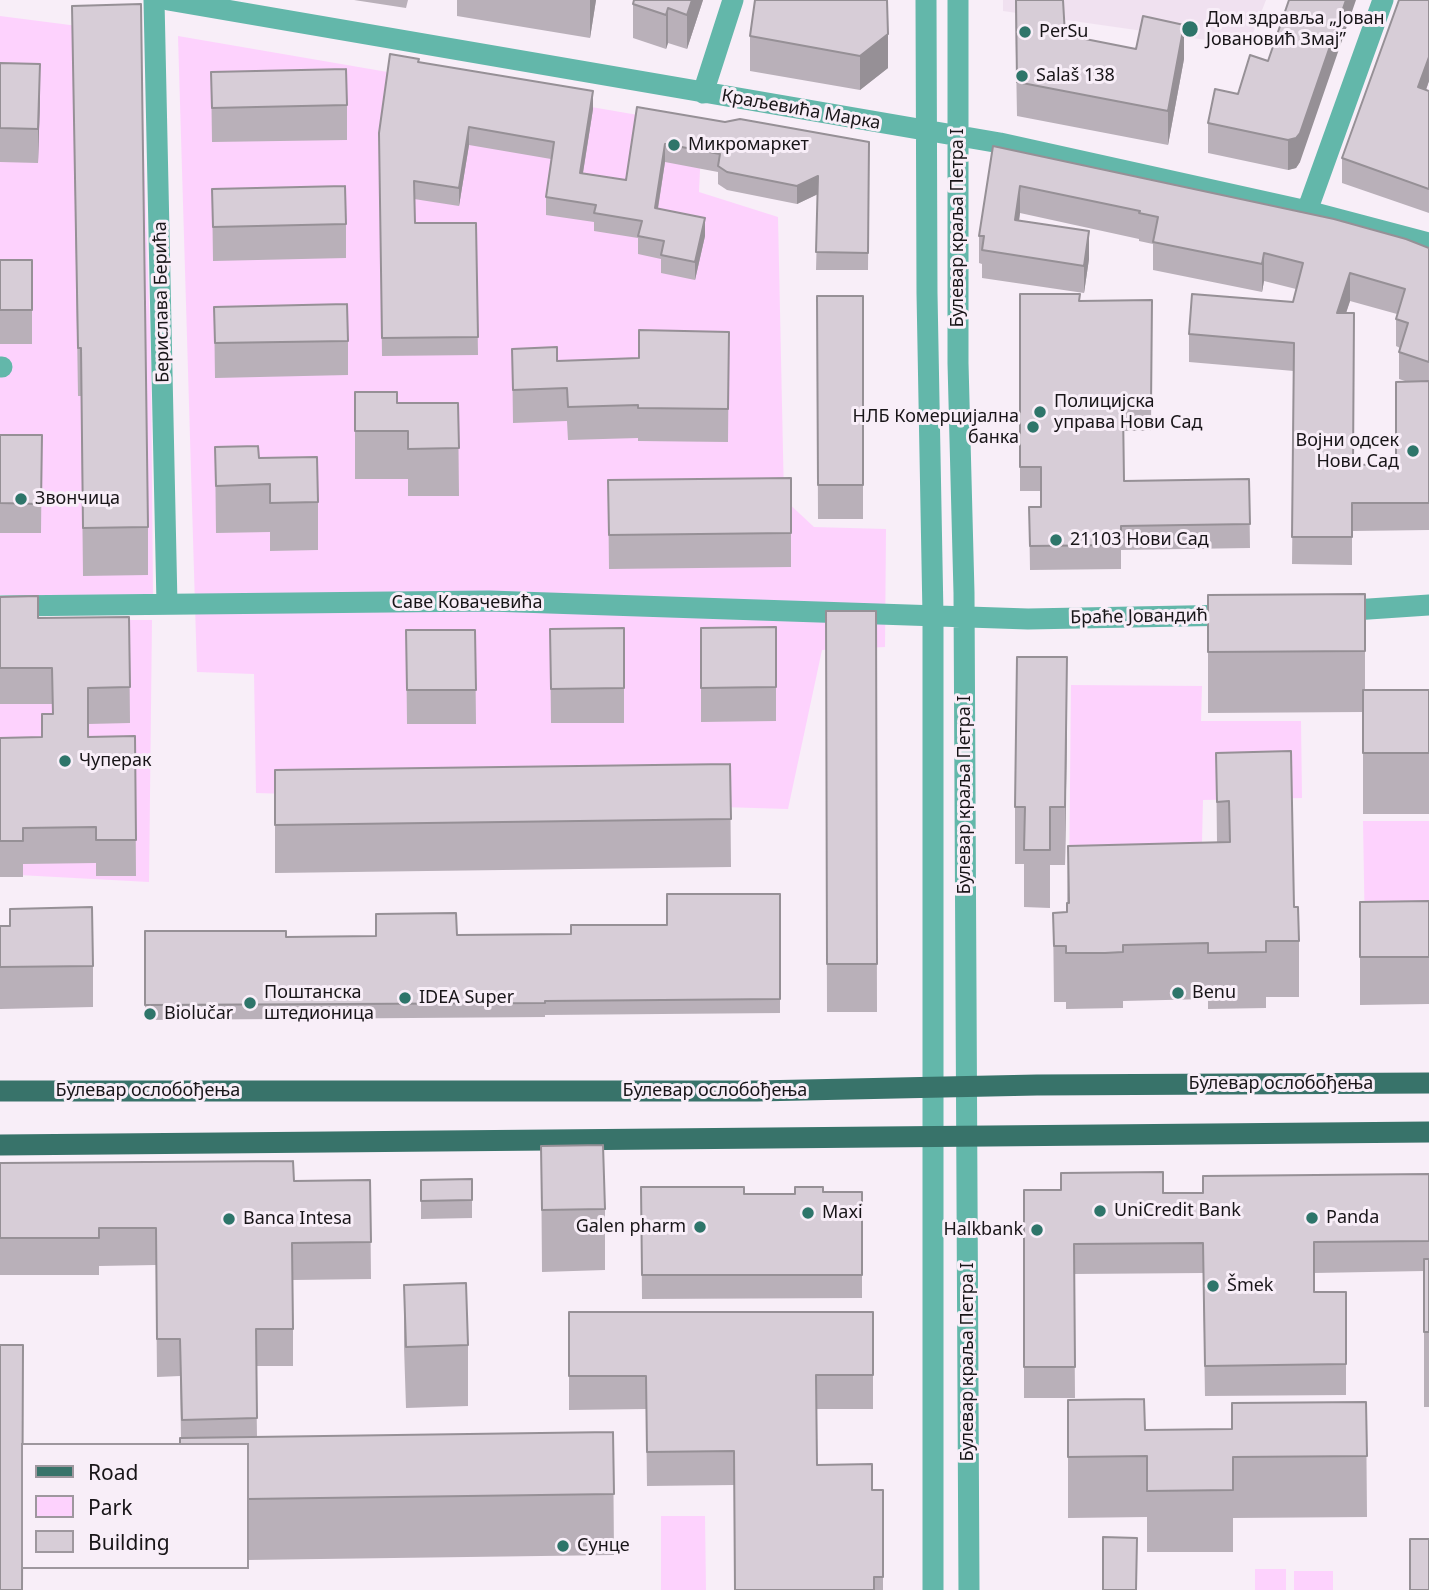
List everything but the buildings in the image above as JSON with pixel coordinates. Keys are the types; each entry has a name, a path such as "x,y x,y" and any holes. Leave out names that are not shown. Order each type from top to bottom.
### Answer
{"main road":[{"name":"Булевар ослобођења","path":"0,1091 757,1091 967,1086 1429,1083"},
{"path":"0,1145 1429,1132"}],"street":[{"name":"Берислава Берића","path":"154,0 167,604"},
{"name":"Краљевића Марка","path":"168,0 1000,143 1307,211 1429,243"},
{"path":"703,93 733,0"},
{"name":"Булевар краља Петра I","path":"926,0 927,293 933,616 933,1590"},
{"name":"Булевар краља Петра I","path":"958,0 957,363 964,617 969,1590"},
{"path":"1307,211 1383,0"},
{"name":"Саве Ковачевића","path":"0,606 489,601 933,616"},
{"path":"1323,612 1429,605"},
{"name":"Браће Јовандић","path":"933,616 1058,619 1262,615"}],"shaded area":[{"name":"Дом здравља „Јован Јовановић Змај”","path":"1003,0 1266,0 1248,46 1003,11"}],"green space":[{"path":"0,16 140,34 151,364 153,596 0,595"},
{"path":"178,36 702,126 699,192 778,217 784,499 814,527 886,529 885,647 822,650 788,809 256,793 254,674 197,672"},
{"path":"0,620 152,620 149,882 0,874"},
{"path":"1071,685 1202,686 1201,721 1301,721 1302,798 1203,800 1201,883 1069,885"},
{"path":"1363,821 1429,821 1429,939 1365,939"},
{"path":"661,1516 705,1516 706,1590 661,1590"},
{"path":"1255,1569 1286,1569 1286,1590 1255,1590"},
{"path":"1294,1571 1333,1571 1333,1590 1294,1590"}],"place":[{"name":"Дом здравља „Јован Јовановић Змај”","path":"1190,29"},
{"name":"PerSu","path":"1025,32"},
{"name":"Salaš 138","path":"1022,76"},
{"name":"Микромаркет","path":"674,145"},
{"name":"Полицијска управа Нови Сад","path":"1040,412"},
{"name":"НЛБ Комерцијална банка","path":"1033,427"},
{"name":"Војни одсек Нови Сад","path":"1413,451"},
{"name":"Звончица","path":"21,499"},
{"name":"21103 Нови Сад","path":"1056,540"},
{"name":"Чуперак","path":"65,761"},
{"name":"Benu","path":"1178,993"},
{"name":"IDEA Super","path":"405,998"},
{"name":"Поштанска штедионица","path":"250,1003"},
{"name":"Biolučar","path":"150,1014"},
{"name":"UniCredit Bank","path":"1100,1211"},
{"name":"Maxi","path":"808,1213"},
{"name":"Panda","path":"1312,1218"},
{"name":"Banca Intesa","path":"229,1219"},
{"name":"Galen pharm","path":"700,1227"},
{"name":"Halkbank","path":"1037,1230"},
{"name":"Šmek","path":"1213,1286"},
{"name":"Сунце","path":"563,1546"}]}
